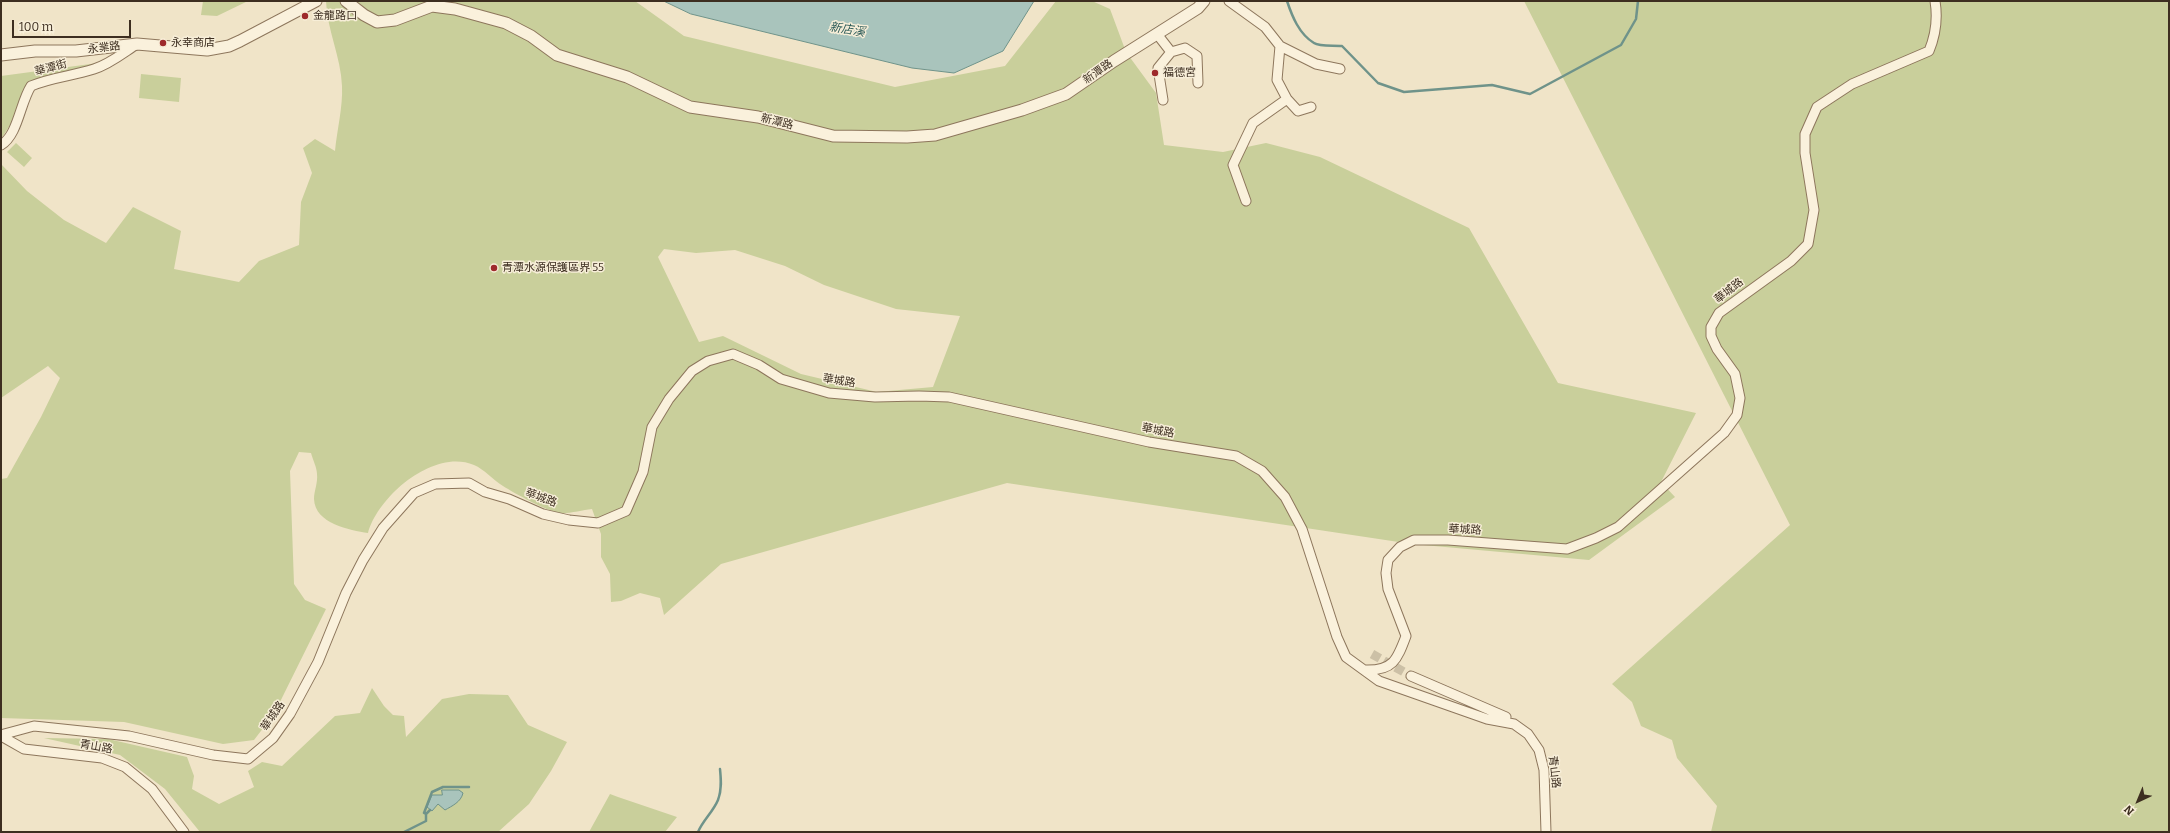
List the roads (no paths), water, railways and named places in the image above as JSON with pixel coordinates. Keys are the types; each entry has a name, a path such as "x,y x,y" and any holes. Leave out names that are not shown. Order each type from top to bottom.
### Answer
{"street":[{"name":"永業路","path":"1,55 35,51 76,51 137,44 153,44 194,50 228,46 316,1"},
{"name":"新潭路","path":"346,1 364,15 377,22 395,20 432,6 455,9 506,23 531,36 557,55 627,77 690,107 758,117 833,136 907,137 935,135 1022,110 1066,94 1198,8 1204,1"},
{"path":"1229,1 1265,27 1280,46 1316,64 1340,69"},
{"name":"華城路","path":"1,735 34,726 129,736 213,755 248,759 273,738 290,714 318,662 346,593 363,560 383,528 414,493 435,484 469,483 485,492 509,499 543,514 569,520 598,523 626,510 643,472 652,427 669,399 692,372 708,361 733,354 759,365 781,379 829,393 875,397 918,396 950,398 1149,442 1236,456 1262,471 1285,497 1302,530 1337,637 1346,657 1365,670 1380,670 1391,664 1399,654 1406,636 1388,589 1386,573 1388,560 1400,547 1414,540 1448,540 1567,549 1596,538 1618,526 1724,433 1737,415 1740,398 1735,374 1717,349 1711,336 1711,327 1719,313 1791,261 1808,244 1814,210 1805,153 1805,134 1817,107 1852,84 1929,51 1936,35 1937,12 1935,1"},
{"path":"1157,34 1171,52"},
{"name":"華潭街","path":"1,145 6,142 15,129 18,113 31,86 46,79 95,69 110,63 137,44"},
{"path":"1280,46 1276,80 1287,99 1298,111 1311,107"},
{"path":"1164,100 1158,68 1171,52 1185,48 1197,56 1198,83"},
{"path":"1246,201 1233,165 1252,124 1287,99"},
{"name":"青山路","path":"1365,670 1379,681 1487,719 1514,724 1528,734 1539,750 1544,770 1546,832"},
{"path":"1412,676 1506,717"},
{"name":"青山路","path":"1,735 24,749 102,758 125,767 152,789 184,832"}],"water":[{"name":"新店溪","path":"664,1 1034,1 1003,51 954,73 912,68 691,14"},
{"path":"442,790 459,790 463,793 458,801 445,810 438,804 432,811 427,807 432,795 442,795"}],"waterway":[{"path":"1287,1 1291,13 1304,35 1314,43 1320,45 1342,46 1378,83 1404,92 1492,85 1530,94 1621,45 1636,19 1638,1"},
{"path":"698,832 718,800 721,788 720,769"},
{"path":"426,814 424,813 432,792 443,787 469,787"},
{"path":"404,832 426,821 426,814 430,810"}],"tunnel":[{"path":"1372,654 1411,676"}],"place":[{"name":"金龍路口","path":"305,16"},
{"name":"永幸商店","path":"163,43"},
{"name":"福德宮","path":"1155,73"},
{"name":"青潭水源保護區界 55","path":"494,268"}]}
